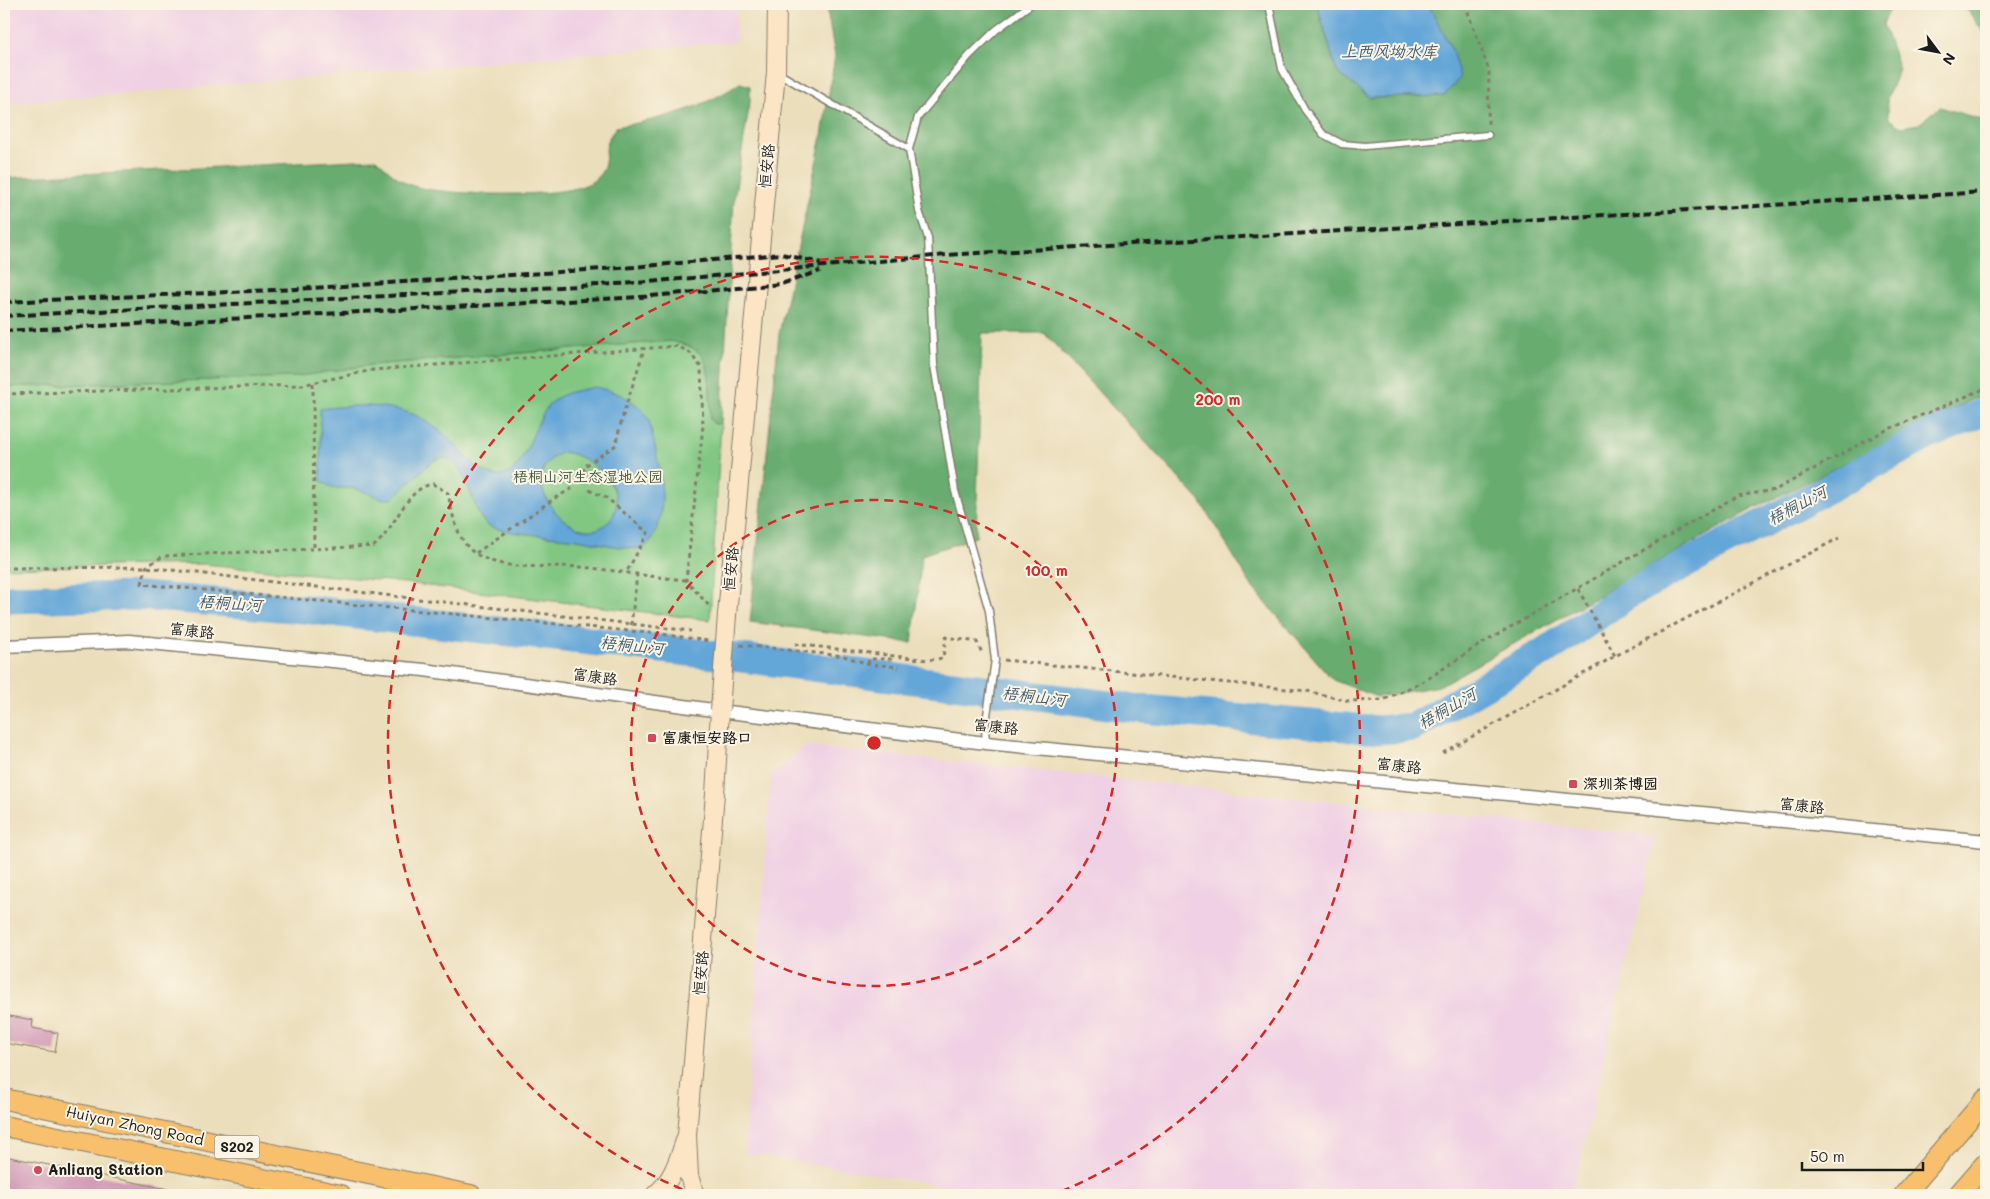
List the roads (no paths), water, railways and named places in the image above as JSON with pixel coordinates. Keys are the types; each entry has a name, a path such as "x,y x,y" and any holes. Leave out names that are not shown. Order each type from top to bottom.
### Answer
{"main road":[{"path":"1904,1195 1986,1099"},
{"name":"Huiyan Zhong Road","path":"4,1100 471,1195"},
{"name":"Huiyan Zhong Road","path":"4,1126 341,1195"},
{"path":"1958,1195 1986,1163"}],"street":[{"name":"恒安路","path":"687,1135 715,794 727,614 776,72 777,4"},
{"name":"富康路","path":"4,646 128,641 424,670 720,710 986,743 1986,841"},
{"path":"655,1195 669,1180 675,1169 687,1135"},
{"path":"687,1135 689,1176 695,1195"}],"lane":[{"path":"986,743 985,729 995,660 989,611 954,482 934,366 928,238 919,210 910,149 918,117 970,56 996,30 1031,4"},
{"path":"1269,4 1282,69 1305,110 1323,134 1342,144 1365,146 1488,135"},
{"path":"776,72 910,149"}],"water":[{"name":"上西风坳水库","path":"1317,4 1428,4 1452,50 1460,78 1444,96 1370,98 1337,72"},
{"path":"594,387 618,394 633,402 649,420 659,470 662,505 654,536 644,548 618,547 576,539 515,532 486,524 480,517 459,469 452,461 442,458 431,462 392,499 380,498 356,489 333,487 321,481 320,409 368,406 392,408 415,415 444,434 477,467 493,475 501,476 510,472 518,464 549,405 565,394","holes":["563,452 574,455 598,468 614,489 616,501 614,513 606,524 593,530 578,528 564,520 552,508 544,493 542,477 547,463"]}],"waterway":[{"name":"梧桐山河","path":"4,599 141,596 304,609 742,658 1132,708 1379,730 1413,727 1552,647 1629,594 1929,435 1986,411"}],"railway":[{"path":"4,316 636,283 946,255 1986,192"},
{"path":"4,302 297,289 634,267 781,254 821,263"},
{"path":"4,331 641,297 781,284 820,271"}],"place":[{"name":"富康恒安路口","path":"652,738"},
{"name":"深圳茶博园","path":"1573,784"},
{"name":"Anliang Station","path":"38,1170"}],"park label":[{"name":"梧桐山河生态湿地公园","path":"588,477"}]}
